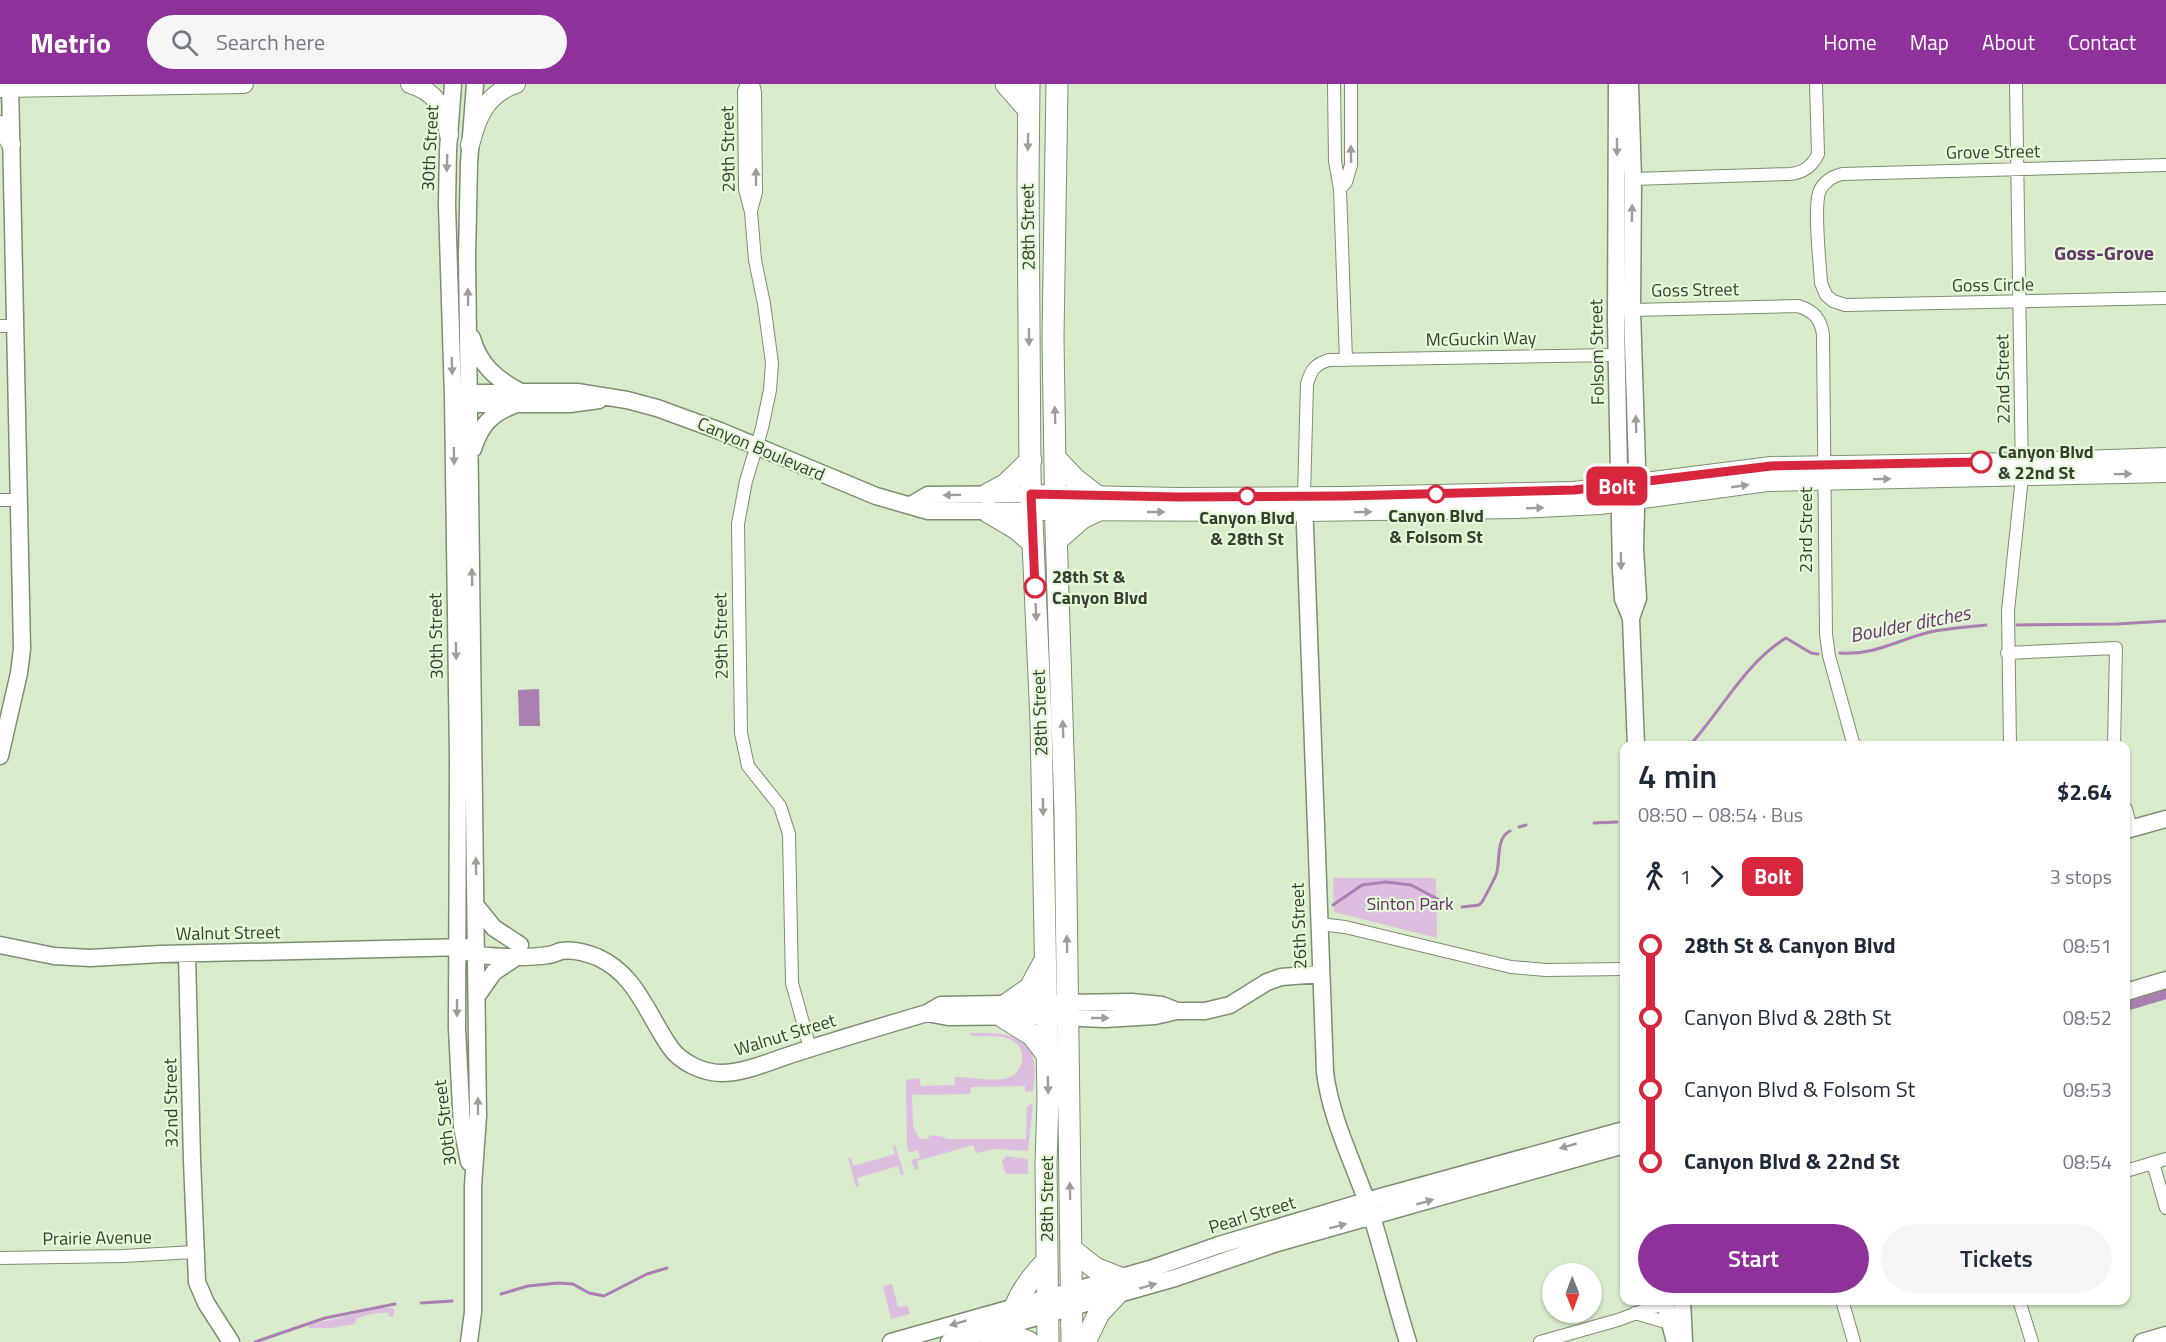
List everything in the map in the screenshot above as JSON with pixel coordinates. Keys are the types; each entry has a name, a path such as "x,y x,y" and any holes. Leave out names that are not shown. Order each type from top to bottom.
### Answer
{"highway":[{"path":"1006,84 1028,109"},
{"name":"28th Street","path":"1029,84 1033,543 1041,710 1046,959 1057,1010 1048,1056 1048,1342"},
{"name":"28th Street","path":"1057,84 1053,301 1057,540 1057,1010 1071,1250 1072,1342"},
{"path":"1056,459 1097,504 1057,540"},
{"path":"1031,460 988,503 1033,543"},
{"path":"1046,959 1030,988 1005,1010 1032,1035 1048,1056"},
{"path":"1071,1250 1118,1287 1099,1313 1085,1342"},
{"path":"1015,1306 1019,1295 1033,1275 1047,1261"},
{"path":"984,1332 1016,1337 1029,1342"}],"main road":[{"path":"0,756 19,673 22,649 18,500 8,326 11,144 6,87 244,84"},
{"path":"410,84 428,92 438,101 445,114 449,135"},
{"name":"30th Street","path":"453,84 447,205 453,398 458,740 457,1036 462,1127 473,1186"},
{"name":"30th Street","path":"469,1342 473,1312 473,1186 478,1116 467,236 475,84"},
{"path":"470,146 477,122 487,103 500,91 516,84"},
{"name":"Folsom Street","path":"1617,84 1616,355 1638,598 1631,618 1636,741"},
{"name":"Folsom Street","path":"1627,493 1633,179 1630,84"},
{"path":"0,125 11,144"},
{"path":"468,326 474,347 485,367 517,398 489,419 477,437 470,455"},
{"name":"Canyon Boulevard","path":"453,398 517,398 577,392 627,400 657,408 756,446 876,496 911,505 928,495 988,503 1304,504 1496,510 1589,506 1627,493 1767,482 1824,472 2022,469 2166,473"},
{"name":"Canyon Boulevard","path":"2022,469 2166,457"},
{"name":"26th Street","path":"1304,504 1320,975 1327,1086 1372,1217 1408,1342"},
{"path":"2130,828 2166,819"},
{"path":"477,907 494,928 519,951 494,972 477,996"},
{"name":"Walnut Street","path":"0,945 54,956 90,958 457,949 519,951 549,956 560,951 594,956 619,970 637,992 672,1050 686,1061 704,1070 720,1073 734,1071 927,1013 948,1017 1005,1010 1057,1010 1146,1003 1162,1005 1177,1011 1217,1009 1240,1000 1267,982 1281,977 1320,975"},
{"name":"32nd Street","path":"187,954 197,1282 206,1303 230,1341"},
{"path":"2130,991 2166,980"},
{"name":"Pearl Street","path":"1118,1287 1301,1220 1620,1131"},
{"name":"Pearl Street","path":"949,1342 984,1332 1047,1306 1224,1262 1277,1243 1620,1146"},
{"path":"1478,1186 1492,1178 1526,1168 1536,1158 1536,1154"},
{"path":"1224,1262 1228,1254 1273,1236 1301,1220"},
{"path":"1661,1305 1669,1323 1681,1341"},
{"path":"1681,1341 1684,1305"},
{"name":"Pearl Street","path":"891,1342 1015,1306 1047,1306"},
{"name":"30th Street","path":"473,1312 480,1342"},
{"path":"2142,1342 2166,1335"}],"street":[{"name":"29th Street","path":"747,84 744,91 745,189 751,212 754,253 766,313 772,363 771,390 746,481 738,524 741,733 748,766 780,806 789,834 792,983 810,1048"},
{"name":"29th Street","path":"751,212 756,192 753,84"},
{"path":"1334,84 1335,161 1340,189 1346,360"},
{"path":"1340,189 1346,182 1351,165 1351,84"},
{"path":"1633,179 1789,174 1809,168 1818,151 1816,84"},
{"name":"22nd Street","path":"2010,741 2008,611 2022,469 2016,84"},
{"name":"Grove Street","path":"1825,294 1821,283 1817,208 1819,192 1836,176 1858,172 2166,165"},
{"name":"Goss Street","path":"1616,259 1624,270 1625,298 1632,309 1791,306 1804,308 1813,313"},
{"name":"Goss Circle","path":"1825,294 1833,301 1845,305 2020,303 2166,298"},
{"name":"23rd Street","path":"1813,313 1819,320 1823,335 1827,644 1853,741"},
{"name":"McGuckin Way","path":"1304,504 1307,384 1311,371 1319,363 1329,360 1616,355"},
{"path":"0,500 18,500"},
{"path":"2007,653 2116,648 2114,741"},
{"path":"1319,924 1345,927 1511,967 1546,970 1620,969"},
{"path":"2130,1170 2166,1159"},
{"path":"2153,1163 2166,1208"},
{"name":"Prairie Avenue","path":"0,1258 195,1252"},
{"path":"1540,1342 1658,1305"},
{"path":"1662,1305 1681,1341"},
{"path":"1843,1305 1854,1342"},
{"path":"2021,1305 2032,1342"},
{"path":"1635,1313 1669,1323"}],"green space":[{"name":"Sinton Park","path":"1333,878 1436,879 1437,938 1334,912"},
{"path":"969,1033 1001,1034 1013,1036 1022,1041 1029,1048 1034,1059 1033,1091 1025,1092 1025,1086 971,1087 970,1094 912,1095 913,1126 919,1138 927,1139 931,1135 947,1139 1026,1139 1027,1107 1031,1104 1033,1106 1028,1151 995,1149 976,1153 973,1145 917,1161 919,1169 915,1170 911,1160 920,1158 918,1150 909,1152 907,1146 906,1080 919,1078 921,1086 955,1085 955,1077 1001,1079 1013,1075 1022,1061 1021,1050 1013,1041 998,1037 972,1036"},
{"path":"895,1145 904,1174 901,1175 898,1166 857,1178 859,1186 856,1187 848,1158 851,1158 853,1166 895,1154 893,1146"},
{"path":"1006,1156 1028,1159 1028,1174 1007,1174 1002,1161"},
{"path":"892,1284 898,1307 908,1306 910,1314 891,1319 883,1286"},
{"path":"381,1308 395,1310 393,1316 389,1317 389,1313 372,1314 356,1319 355,1324 331,1328 309,1328 308,1325"}],"shaded area":[{"path":"539,689 540,726 519,726 518,690"}],"waterway":[{"name":"Boulder ditches","path":"2017,625 2166,621"},
{"name":"Boulder ditches","path":"1840,653 1875,650 1919,635 1986,625"},
{"path":"1693,741 1746,674 1771,649 1786,638 1811,653 1818,654"},
{"path":"1594,823 1617,822"},
{"path":"1519,827 1526,825"},
{"path":"1462,907 1479,905 1482,902 1496,875 1502,839 1510,831"},
{"path":"1333,905 1362,885 1386,882 1411,885 1447,904"},
{"path":"2130,1005 2166,994"},
{"path":"501,1294 528,1286 558,1283 573,1284 589,1293 604,1296 647,1274 667,1268"},
{"path":"421,1303 452,1301"},
{"path":"255,1342 325,1318 395,1304"}],"bus line":[{"name":"Bolt","path":"1035,587 1031,494 1178,497 1345,496 1574,490 1771,466 1981,462"}],"place":[{"name":"Canyon Blvd & 22nd St","path":"1981,462"},
{"name":"Canyon Blvd & Folsom St","path":"1436,494"},
{"name":"Canyon Blvd & 28th St","path":"1247,496"},
{"name":"28th St & Canyon Blvd","path":"1035,587"}],"district":[{"name":"Goss-Grove","path":"2104,253"}]}
